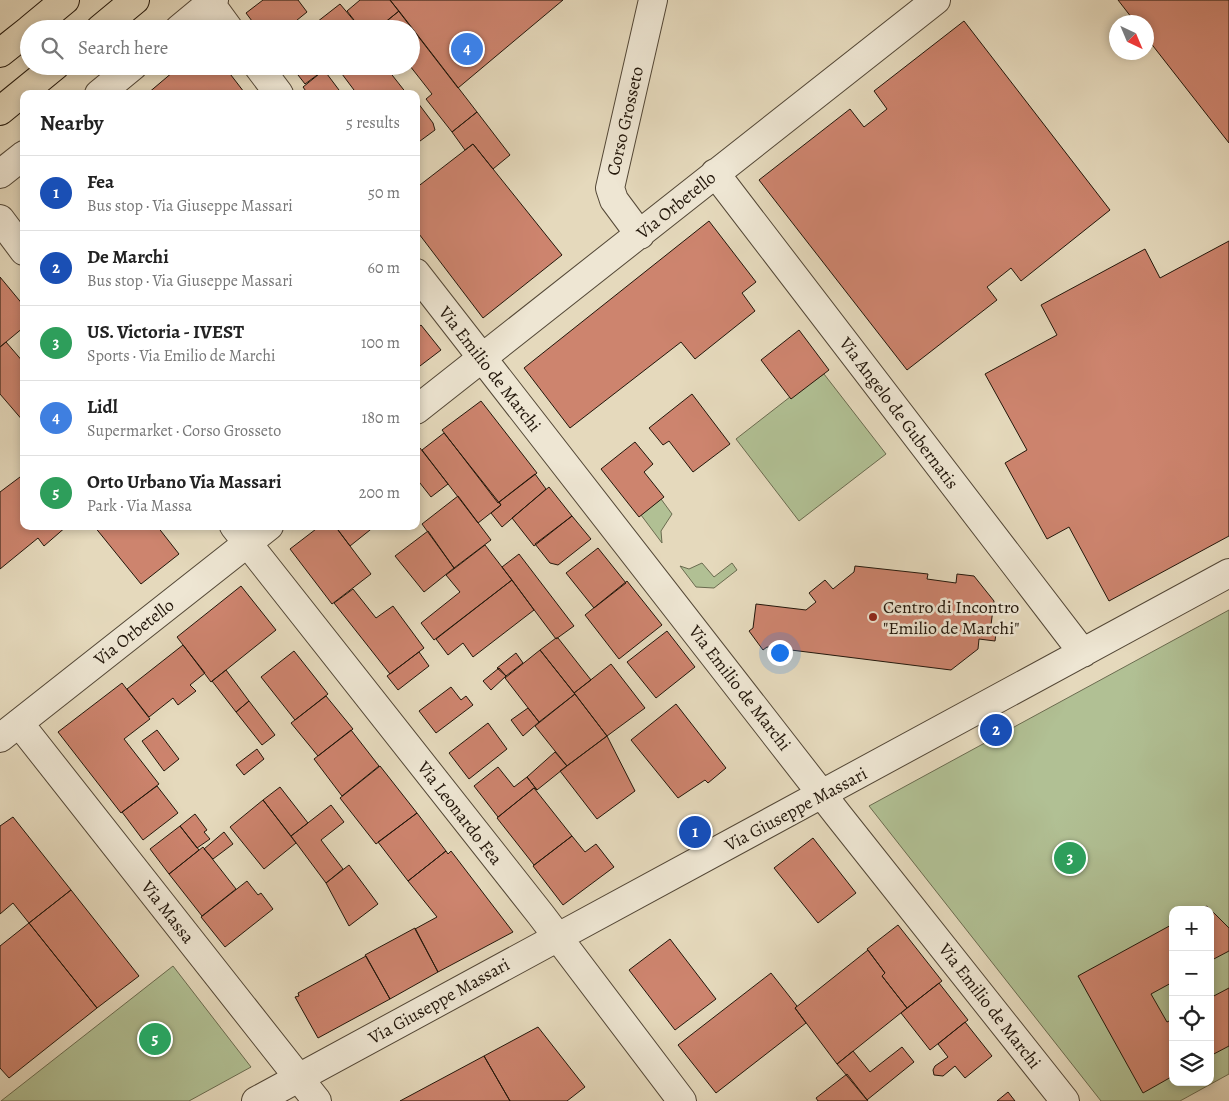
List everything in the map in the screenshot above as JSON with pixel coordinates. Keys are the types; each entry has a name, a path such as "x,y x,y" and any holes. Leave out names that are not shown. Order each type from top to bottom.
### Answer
{"main road":[{"path":"40,20 65,0"},
{"path":"111,20 135,0"},
{"path":"0,53 20,36"},
{"path":"26,90 44,75"},
{"path":"0,111 20,95"}],"street":[{"name":"Corso Grosseto","path":"640,235 614,200 610,182 653,0"},
{"name":"Via Orbetello","path":"420,407 936,0"},
{"path":"190,20 212,2 224,20"},
{"path":"104,90 122,75"},
{"path":"265,75 276,90"},
{"path":"0,174 20,158"},
{"name":"Via Angelo de Gubernatis","path":"715,173 1083,653"},
{"path":"0,219 20,245"},
{"name":"Via Emilio de Marchi","path":"420,278 823,795 1065,1101"},
{"name":"Via Orbetello","path":"10,731 241,535 257,530"},
{"name":"Via Leonardo Fea","path":"241,535 557,936 682,1101"},
{"name":"Via Giuseppe Massari","path":"256,1101 1229,573"},
{"name":"Via Massa","path":"10,731 317,1101"}],"green space":[{"path":"824,374 886,454 799,521 736,439 790,397"},
{"path":"661,499 672,514 661,531 662,543 641,515"},
{"path":"702,563 714,577 732,563 737,570 714,588 696,587 680,566 689,569"},
{"path":"1229,610 1229,1074 1214,1082 1214,906 1169,906 1169,1086 1207,1086 1180,1101 1101,1101 869,806"},
{"path":"173,966 251,1067 189,1101 1,1101"}],"building":[{"path":"263,0 298,0 307,12 297,20 251,20 246,13"},
{"path":"360,0 390,0 399,11 388,20 354,20 347,11"},
{"path":"390,0 563,0 458,88 420,39 420,20 405,20"},
{"path":"1118,0 1229,0 1229,143 1154,47 1154,15 1130,15"},
{"path":"340,4 353,20 320,20"},
{"path":"399,11 406,20 388,20"},
{"path":"964,21 1110,210 1021,281 1011,268 987,287 997,300 907,370 759,180 850,109 864,127 887,109 874,91"},
{"path":"420,38 477,112 452,132 426,99 432,94 417,75 420,75"},
{"path":"169,75 231,75 242,90 152,90"},
{"path":"298,75 317,75 305,84"},
{"path":"318,75 328,75 339,90 305,90 303,87"},
{"path":"343,75 392,75 404,90 354,90"},
{"path":"420,106 433,123 435,130 420,141"},
{"path":"477,112 510,155 493,169 473,144 465,150 452,132"},
{"path":"473,144 562,255 483,318 420,235 420,185"},
{"path":"709,221 756,282 742,293 755,311 695,359 681,342 570,428 524,368"},
{"path":"1229,241 1229,536 1109,601 1069,527 1047,539 1005,463 1027,450 985,374 1057,335 1041,305 1145,249 1160,278"},
{"path":"0,277 20,301 20,330 0,347"},
{"path":"420,326 441,350 420,366"},
{"path":"799,330 829,370 791,399 761,360"},
{"path":"6,342 20,358 20,417 0,394 0,347"},
{"path":"692,394 730,444 693,472 669,441 663,445 649,428"},
{"path":"481,401 537,473 498,503 442,430"},
{"path":"444,433 501,505 478,523 422,450"},
{"path":"635,442 653,464 644,472 664,497 639,517 601,469"},
{"path":"420,448 448,484 431,497 420,483"},
{"path":"535,474 546,489 502,527 491,513 501,505 499,502"},
{"path":"20,477 20,530 62,530 44,546 38,538 0,569 0,492"},
{"path":"549,487 572,516 534,546 512,518"},
{"path":"458,496 491,540 454,568 422,524"},
{"path":"572,516 591,539 558,565 550,563 535,544"},
{"path":"97,530 160,530 179,554 141,584"},
{"path":"315,530 338,530 371,574 332,604 290,549"},
{"path":"338,530 370,530 350,546"},
{"path":"428,531 454,568 424,592 395,556"},
{"path":"485,545 512,580 434,640 421,623 460,592 446,575"},
{"path":"598,548 626,583 594,608 566,573"},
{"path":"519,554 574,626 556,639 502,567"},
{"name":"Centro di Incontro \"Emilio de Marchi\"","path":"855,566 928,574 927,579 956,583 957,574 974,576 994,601 991,625 997,625 995,641 979,639 978,649 951,670 767,647 763,650 749,631 753,628 756,604 806,610 816,602 809,593 825,580 833,589 854,572"},
{"path":"512,580 534,610 473,657 463,643 448,655 436,639"},
{"path":"627,581 662,625 619,659 585,615"},
{"path":"241,586 276,630 211,682 177,637"},
{"path":"353,589 376,618 393,606 424,648 390,674 334,603"},
{"path":"667,631 695,667 656,698 627,662"},
{"path":"558,638 591,680 574,693 540,650"},
{"path":"183,645 205,673 190,685 196,691 178,705 173,698 149,717 127,689"},
{"path":"540,650 575,694 539,722 505,678"},
{"path":"294,651 328,694 295,720 261,677"},
{"path":"419,652 429,666 398,690 387,676"},
{"path":"516,653 523,663 506,676 497,668"},
{"path":"611,664 645,708 607,736 574,693"},
{"path":"499,668 506,676 491,690 483,681"},
{"path":"226,670 249,701 236,712 212,681"},
{"path":"122,683 150,719 124,739 159,784 121,813 58,732"},
{"path":"451,687 461,700 466,696 473,705 436,733 419,711"},
{"path":"575,694 607,736 567,766 535,726"},
{"path":"326,696 353,729 318,756 291,723"},
{"path":"249,701 275,735 262,745 236,712"},
{"path":"676,704 726,768 708,783 705,780 678,798 631,740"},
{"path":"528,708 539,722 523,736 511,720"},
{"path":"488,723 507,749 469,779 449,753"},
{"path":"157,730 179,759 164,771 142,741"},
{"path":"351,730 379,766 342,796 314,759"},
{"path":"607,736 635,791 597,819 560,771"},
{"path":"257,749 264,759 244,775 236,765"},
{"path":"555,752 567,766 537,790 527,777"},
{"path":"380,766 417,813 376,844 340,798"},
{"path":"498,767 514,787 527,777 537,790 534,788 498,817 474,786"},
{"path":"157,786 178,813 143,840 122,812"},
{"path":"280,787 308,823 291,836 263,800"},
{"path":"534,788 572,836 534,865 497,818"},
{"path":"263,800 296,843 264,869 230,827"},
{"path":"331,805 344,822 321,840 343,869 326,883 291,836"},
{"path":"417,813 446,851 408,881 378,842"},
{"path":"195,814 207,830 204,832 210,839 197,848 180,826"},
{"path":"13,817 71,890 29,923 13,903 0,914 0,826"},
{"path":"180,826 199,850 169,874 150,849"},
{"path":"224,832 233,844 213,859 204,849"},
{"path":"572,836 585,852 596,844 614,867 563,905 533,866"},
{"path":"813,838 856,893 818,923 774,868"},
{"path":"203,847 236,889 202,916 169,874"},
{"path":"446,851 448,854 451,851 513,932 438,972 415,929 437,917 408,881"},
{"path":"349,865 378,904 349,926 326,883"},
{"path":"247,881 258,895 261,893 273,909 225,947 201,917"},
{"path":"71,890 139,976 97,1008 29,923"},
{"path":"1214,913 1229,928 1229,951 1214,959"},
{"path":"29,923 97,1008 9,1078 0,1068 0,946"},
{"path":"898,925 942,981 907,1008 882,976 885,973 867,949"},
{"path":"1169,926 1169,984 1151,994 1167,1022 1169,1021 1169,1078 1143,1093 1078,976"},
{"path":"415,928 438,972 390,999 365,955"},
{"path":"670,939 716,999 675,1030 629,970"},
{"path":"868,950 885,973 882,976 907,1008 837,1064 795,1008"},
{"path":"366,956 390,999 318,1038 295,997 299,996 298,993"},
{"path":"771,973 797,1006 795,1008 806,1023 716,1093 678,1045"},
{"path":"939,983 968,1020 930,1050 901,1013"},
{"path":"1229,988 1229,1046 1214,1054 1214,996"},
{"path":"965,1022 992,1056 965,1078 955,1066 943,1076 934,1075 933,1070 935,1066 948,1057 938,1044"},
{"path":"538,1027 585,1087 567,1101 510,1101 484,1056"},
{"path":"902,1047 914,1062 867,1100 837,1064 853,1051 870,1072"},
{"path":"484,1056 510,1101 400,1101"},
{"path":"847,1074 868,1101 818,1101 816,1098"},
{"path":"1008,1092 1015,1101 997,1101"}],"place":[{"name":"Lidl","path":"467,49"},
{"name":"Centro di Incontro \"Emilio de Marchi\"","path":"873,617"},
{"name":"De Marchi","path":"996,730"},
{"name":"Fea","path":"695,832"},
{"name":"US. Victoria - IVEST","path":"1070,858"},
{"name":"Orto Urbano Via Massari","path":"155,1039"}]}
